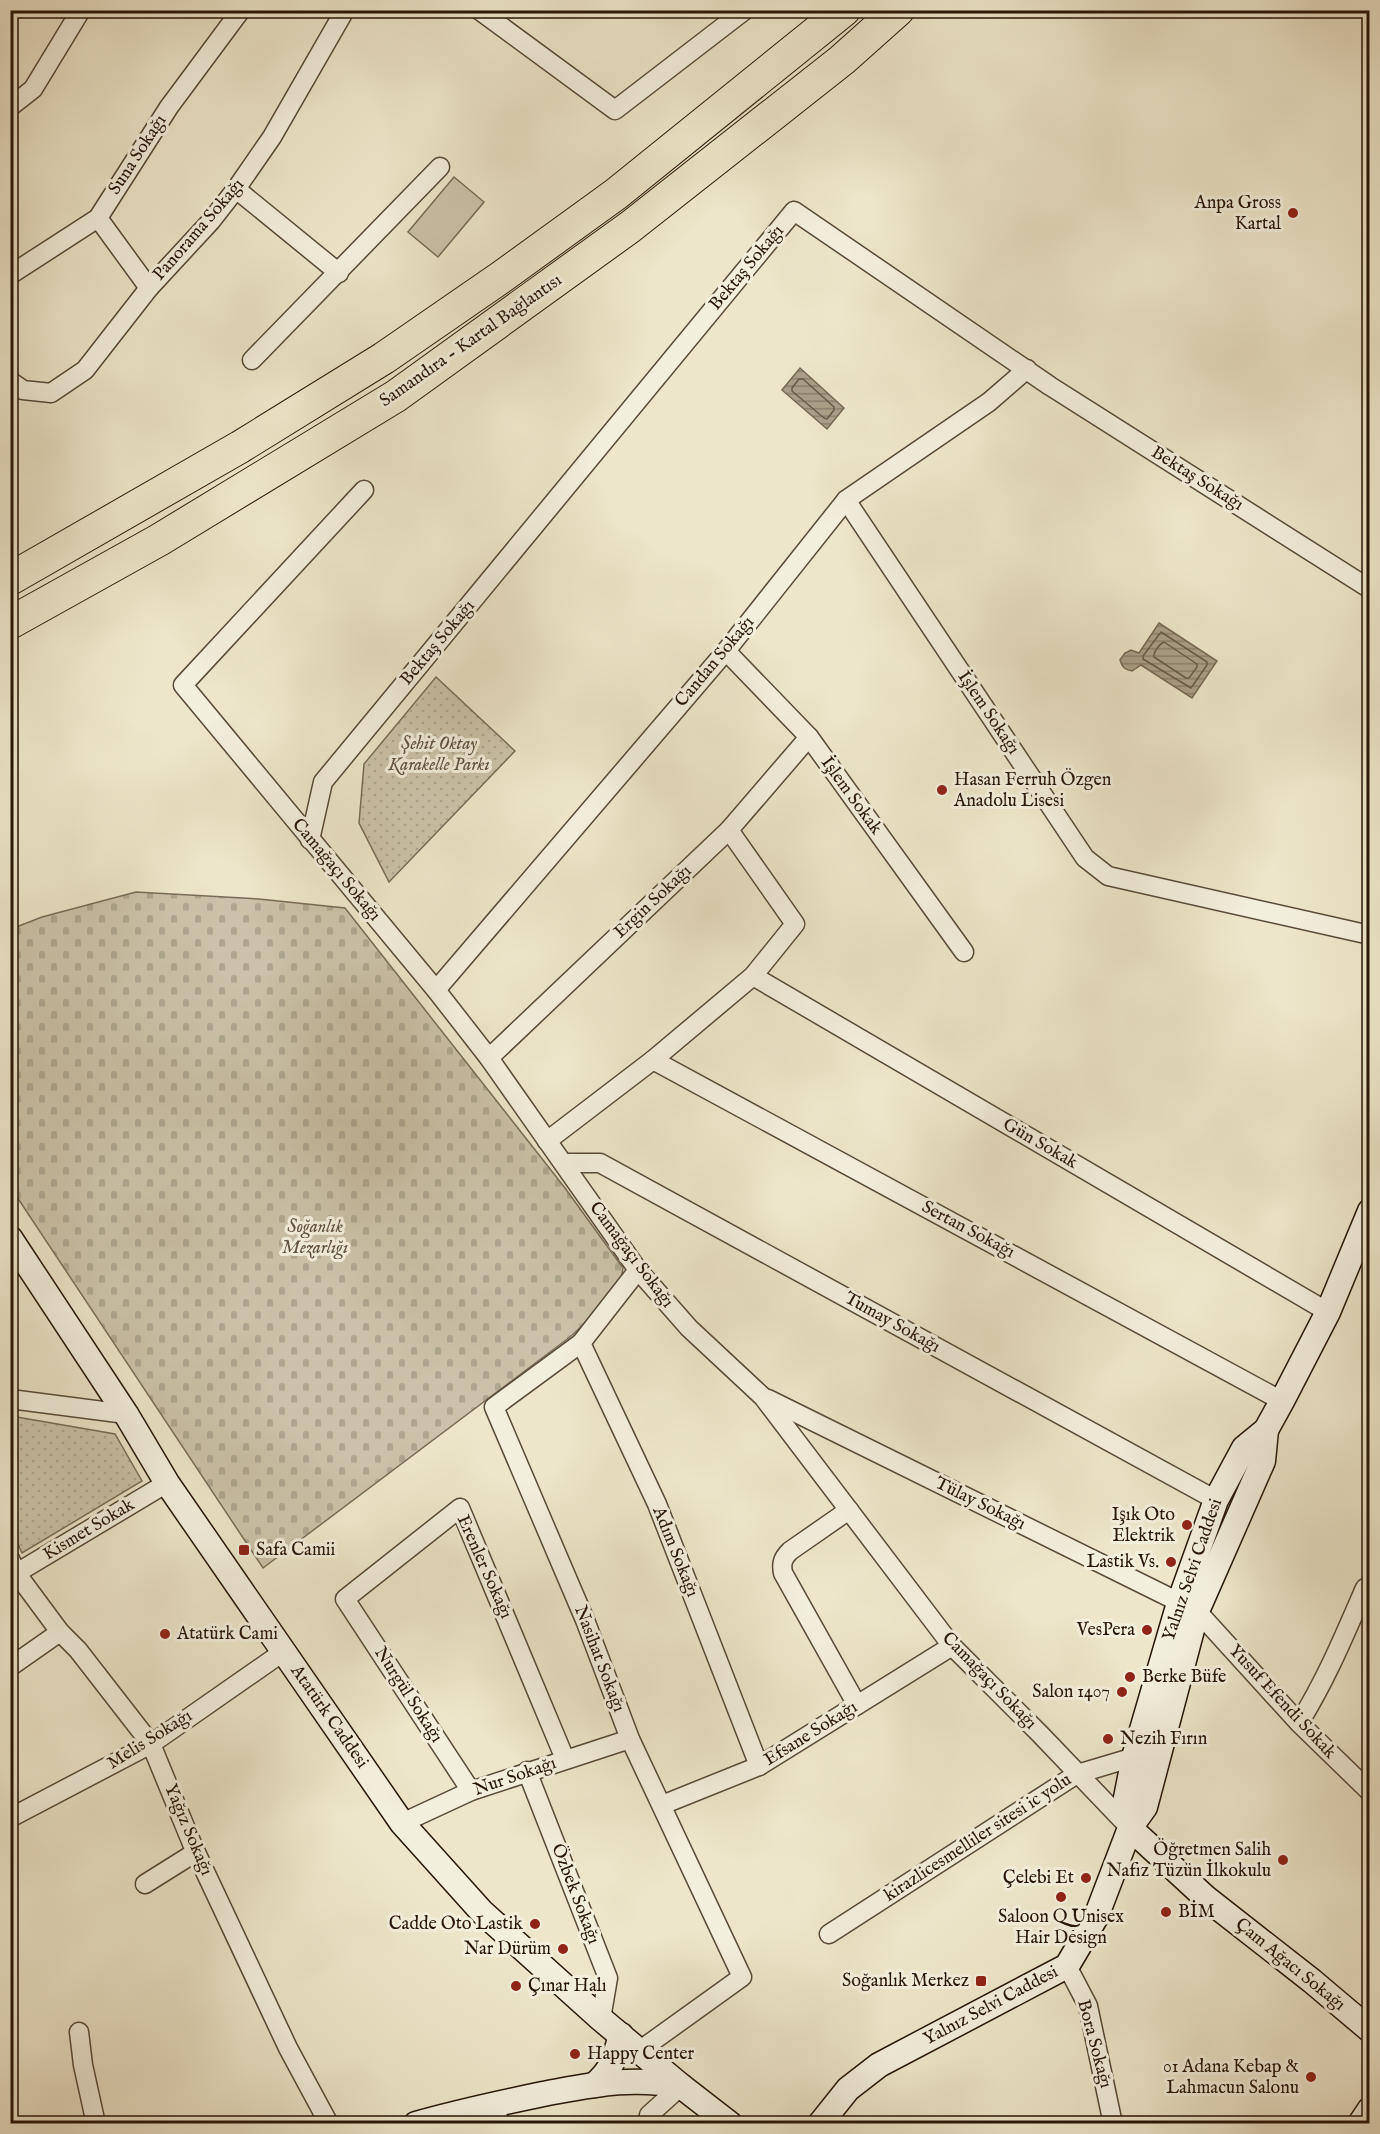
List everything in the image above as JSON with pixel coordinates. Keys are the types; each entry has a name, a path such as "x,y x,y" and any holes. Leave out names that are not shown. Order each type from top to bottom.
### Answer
{"highway":[{"name":"Samandıra - Kartal Bağlantısı","path":"10,579 240,447 423,331 616,194 731,104 844,10"},
{"name":"Samandıra - Kartal Bağlantısı","path":"10,623 159,540 396,396 630,227 842,60 898,10"},
{"path":"842,60 914,10"}],"street":[{"path":"10,107 33,89 81,10"},
{"name":"Suna Sokağı","path":"10,275 98,218 169,107 241,10"},
{"name":"Panorama Sokağı","path":"10,381 23,390 51,393 85,370 149,288 211,221 236,189 272,137 345,10"},
{"path":"479,10 615,110 745,10"},
{"path":"252,360 440,167"},
{"path":"236,189 339,273"},
{"name":"Bektaş Sokağı","path":"310,840 323,782 794,211 1027,369 1370,589"},
{"path":"98,218 149,288"},
{"name":"Candan Sokağı","path":"436,990 726,651 846,501 989,402 1027,369"},
{"name":"Camağaçı Sokağı","path":"364,490 183,685 436,990 489,1058 638,1269 689,1328 763,1397 952,1646 1130,1828"},
{"name":"İşlem Sokağı","path":"846,501 1085,858 1108,876 1370,935"},
{"name":"İşlem Sokak","path":"726,651 809,737 964,952"},
{"name":"Ergin Sokağı","path":"489,1058 729,830 809,737"},
{"path":"547,1141 653,1060 753,976 795,924 729,830"},
{"name":"Gün Sokak","path":"753,976 1328,1312"},
{"name":"Sertan Sokağı","path":"653,1060 1282,1401"},
{"name":"Tumay Sokağı","path":"563,1163 600,1163 1216,1500"},
{"name":"Yalnız Selvi Caddesi","path":"820,2124 848,2089 879,2065 1067,1966 1096,1917 1130,1828 1145,1808 1188,1607 1216,1500 1244,1448 1266,1430 1282,1401 1328,1312 1370,1211"},
{"name":"Atatürk Caddesi","path":"10,1238 126,1414 167,1483 402,1822 482,1912 601,2019 730,2124"},
{"name":"Nasihat Sokağı","path":"630,2043 742,1977 630,1738 585,1620 494,1407 581,1343 638,1269"},
{"name":"Adım Sokağı","path":"581,1343 657,1504 759,1766"},
{"name":"Tülay Sokağı","path":"763,1397 1188,1607"},
{"path":"10,1399 126,1414"},
{"name":"Yalnız Selvi Caddesi","path":"1130,1828 1125,1803 1134,1757 1188,1607 1263,1461 1266,1430"},
{"name":"Kismet Sokak","path":"13,1570 167,1483"},
{"name":"Erenler Sokağı","path":"345,1599 460,1508 565,1759"},
{"path":"849,1510 785,1555 782,1566 783,1573 857,1705"},
{"name":"Yağız Sokağı","path":"13,1570 151,1744 196,1852 288,2048 329,2124"},
{"path":"1299,1723 1318,1692 1367,1589"},
{"name":"Nurgül Sokağı","path":"345,1599 471,1791"},
{"name":"Yusuf Efendi Sokak","path":"1188,1607 1299,1723 1370,1792"},
{"path":"10,1667 60,1632"},
{"name":"Efsane Sokağı","path":"662,1805 759,1766 952,1646"},
{"name":"Melis Sokağı","path":"10,1818 151,1744 283,1652"},
{"name":"Nur Sokağı","path":"402,1822 471,1791 630,1738"},
{"name":"kirazlicesmelliler sitesi ic yolu","path":"829,1934 1077,1774 1134,1757"},
{"name":"Özbek Sokağı","path":"527,1771 608,1978 601,2019"},
{"name":"Çam Ağacı Sokağı","path":"1130,1828 1206,1898 1312,1981 1370,2030"},
{"path":"145,1884 196,1852"},
{"name":"Bora Sokağı","path":"1067,1966 1088,2006 1113,2124"},
{"path":"79,2032 83,2065 96,2124"},
{"path":"594,2085 606,2075 616,2057 630,2043"},
{"path":"416,2124 497,2114 594,2085 616,2081 645,2081 681,2086"},
{"path":"648,2124 649,2115 681,2086"},
{"path":"836,2124 848,2089"},
{"path":"1360,2124 1370,2109"}],"green space":[{"path":"454,177 484,202 438,257 408,232"},
{"name":"Şehit Oktay Karakelle Parkı","path":"436,677 515,751 389,882 359,823 364,764"},
{"name":"Soğanlık Mezarlığı","path":"136,892 259,899 345,908 565,1188 623,1268 619,1292 570,1337 263,1568 11,1188 11,929 42,917"},
{"path":"11,1416 115,1434 142,1481 22,1553 11,1529"}],"water":[{"path":"800,368 844,408 827,429 782,390"},
{"path":"1159,623 1217,661 1192,698 1141,665 1132,671 1126,669 1120,660 1125,653 1131,650 1139,653"}],"place":[{"name":"Anpa Gross Kartal","path":"1293,213"},
{"name":"Hasan Ferruh Özgen Anadolu Lisesi","path":"942,790"},
{"name":"Işık Oto Elektrik","path":"1187,1525"},
{"name":"Safa Camii","path":"244,1550"},
{"name":"Lastik Vs.","path":"1171,1562"},
{"name":"VesPera","path":"1147,1630"},
{"name":"Atatürk Cami","path":"165,1634"},
{"name":"Berke Büfe","path":"1130,1677"},
{"name":"Salon 1407","path":"1122,1692"},
{"name":"Nezih Fırın","path":"1108,1739"},
{"name":"Öğretmen Salih Nafız Tüzün İlkokulu","path":"1283,1860"},
{"name":"Çelebi Et","path":"1086,1878"},
{"name":"Saloon Q Unisex Hair Design","path":"1061,1897"},
{"name":"BİM","path":"1166,1912"},
{"name":"Cadde Oto Lastik","path":"535,1924"},
{"name":"Nar Dürüm","path":"563,1949"},
{"name":"Soğanlık Merkez","path":"981,1981"},
{"name":"Çınar Halı","path":"516,1986"},
{"name":"Happy Center","path":"575,2054"},
{"name":"01 Adana Kebap & Lahmacun Salonu","path":"1311,2077"}]}
